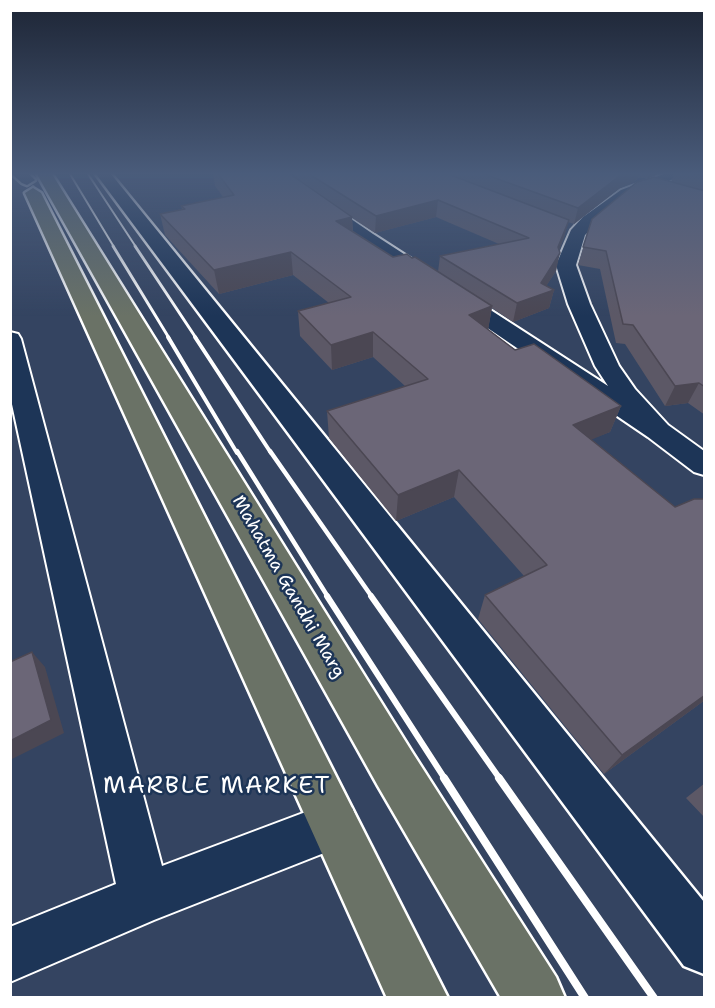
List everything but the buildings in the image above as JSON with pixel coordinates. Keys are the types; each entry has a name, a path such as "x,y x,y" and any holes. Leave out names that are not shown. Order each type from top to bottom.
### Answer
{"main road":[{"name":"Mahatma Gandhi Marg","path":"50,221 418,998"},
{"name":"Mahatma Gandhi Marg","path":"57,221 535,998"}],"street":[{"path":"140,221 705,946"},
{"path":"348,221 705,465"},
{"path":"587,221 572,232 566,265 579,304 607,366 626,394 658,431"},
{"path":"10,339 145,898"},
{"path":"10,955 145,898 335,825"}],"railway":[{"path":"98,221 114,247"},
{"path":"119,221 136,247"},
{"path":"113,246 169,338"},
{"path":"135,246 196,338"},
{"path":"168,337 237,453"},
{"path":"195,337 271,453"},
{"path":"237,451 328,597"},
{"path":"270,451 372,597"},
{"path":"327,596 445,779"},
{"path":"371,596 500,779"},
{"path":"444,778 585,998"},
{"path":"499,778 654,998"}],"district":[{"name":"MARBLE MARKET","path":"217,787"}]}
